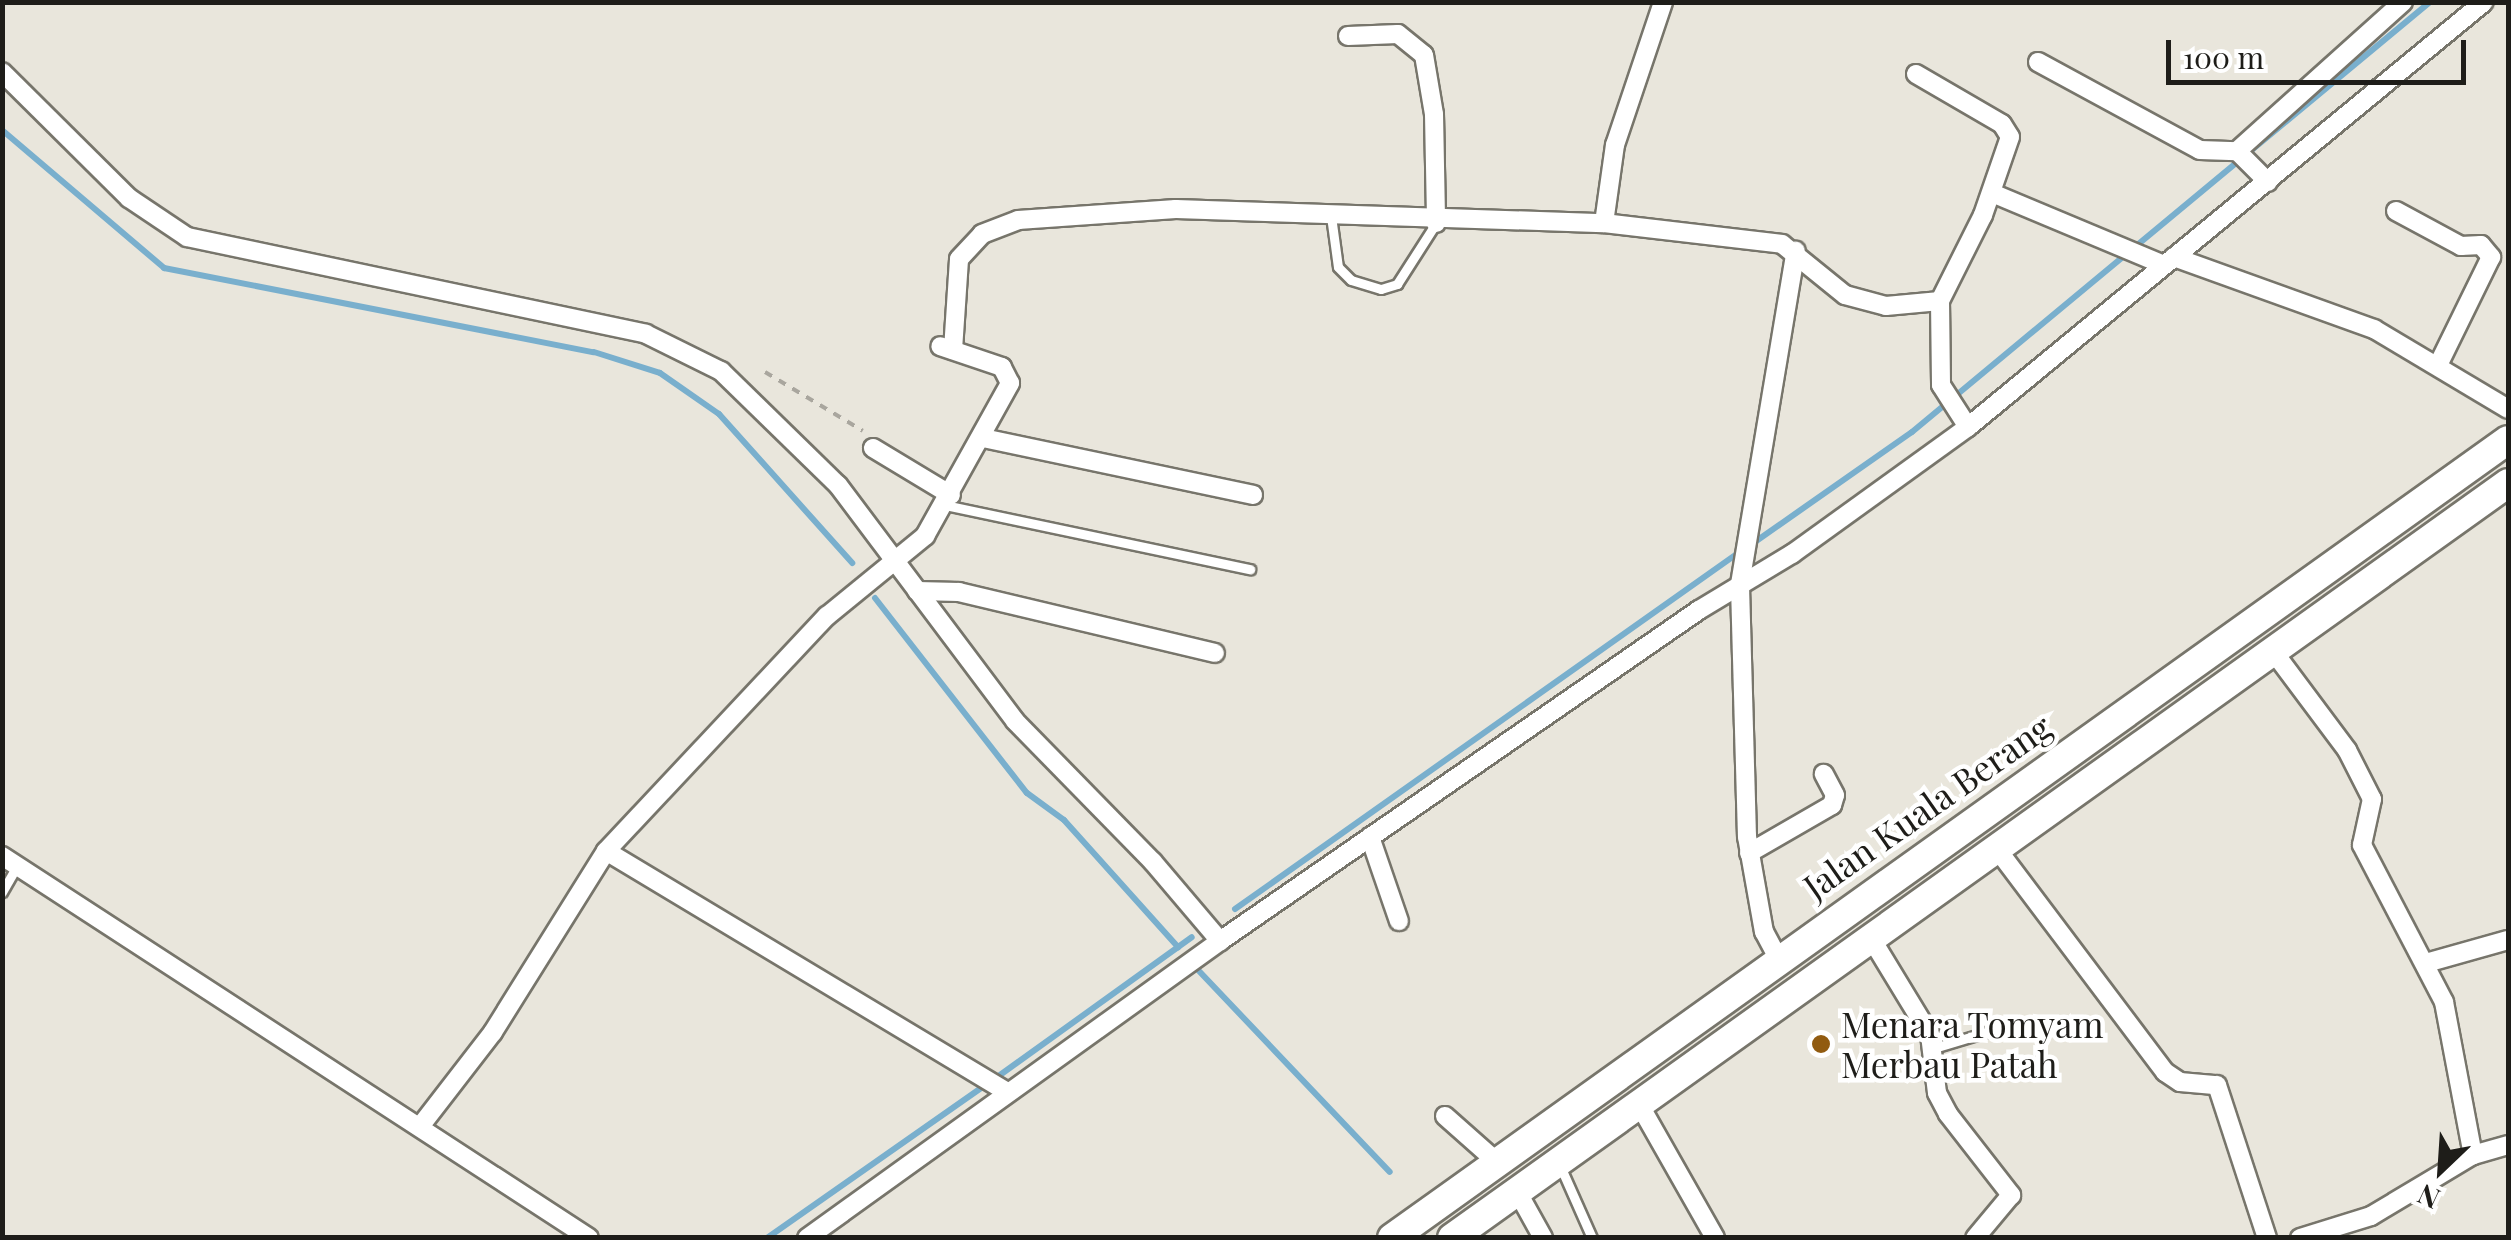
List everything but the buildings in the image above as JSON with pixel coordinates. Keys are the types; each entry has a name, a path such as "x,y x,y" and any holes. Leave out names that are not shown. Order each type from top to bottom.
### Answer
{"highway":[{"name":"Jalan Kuala Berang","path":"1392,1238 1778,958 2508,440"},
{"name":"Jalan Kuala Berang","path":"1452,1238 2508,483"},
{"path":"2246,628 2282,619 2302,630"}],"street":[{"path":"1604,223 1615,145 1663,2"},
{"path":"2240,152 2404,2"},
{"path":"808,1238 1220,941 1964,422 2484,2"},
{"path":"1348,36 1398,34 1424,55 1434,114 1436,222"},
{"path":"2038,62 2200,150 2240,152 2264,177"},
{"path":"2,72 129,198 187,237 646,334 698,356 742,386 838,484 1015,722 1153,862 1220,941"},
{"path":"1916,74 2008,132 1992,193 1940,301 1941,385 1964,422"},
{"path":"1992,193 2126,251 2358,323 2439,363 2508,409"},
{"path":"422,1124 493,1032 606,851 827,616 897,565 948,500 1009,390 1008,374 946,348 959,260 982,234 1018,220 1176,209 1436,222 1604,223 1765,240 1796,250 1845,295 1886,306 1940,301"},
{"path":"2396,212 2461,246 2481,246 2491,257 2439,363"},
{"path":"1778,958 1764,932 1749,852 1741,578 1796,250"},
{"path":"983,438 1253,495"},
{"path":"873,448 948,500"},
{"path":"917,590 959,592 1215,654"},
{"path":"2273,651 2363,777 2374,806 2362,838 2365,854 2426,964 2448,1016 2473,1155"},
{"path":"1749,852 1832,805 1835,795 1824,774"},
{"path":"1370,836 1400,921"},
{"path":"1998,849 2165,1072 2180,1082 2217,1085 2267,1238"},
{"path":"606,851 1008,1093"},
{"path":"10,861 422,1124 589,1238"},
{"path":"1871,938 1934,1048 1936,1093 2011,1195 1975,1238"},
{"path":"2426,964 2508,940"},
{"path":"1639,1104 1715,1238"},
{"path":"1445,1116 1498,1162"},
{"path":"2300,1238 2371,1216 2473,1155 2508,1145"},
{"path":"1517,1192 1543,1238"}],"lane":[{"path":"1330,216 1338,267 1351,280 1381,290 1397,284 1436,222"},
{"path":"948,500 1250,568"},
{"path":"2,892 10,861"},
{"path":"1934,1048 2002,1028"},
{"path":"1558,1162 1592,1238"}],"path":[{"path":"765,372 859,425 873,448"}],"waterway":[{"path":"1752,544 1912,432 2430,2"},
{"path":"2,130 164,268 594,352 660,373 719,414 852,563"},
{"path":"1235,909 1741,551"},
{"path":"875,598 1027,793 1064,820 1178,947"},
{"path":"1000,1075 1192,937"},
{"path":"1199,971 1390,1172"},
{"path":"767,1238 983,1087"}],"place":[{"name":"Menara Tomyam Merbau Patah","path":"1821,1044"}]}
